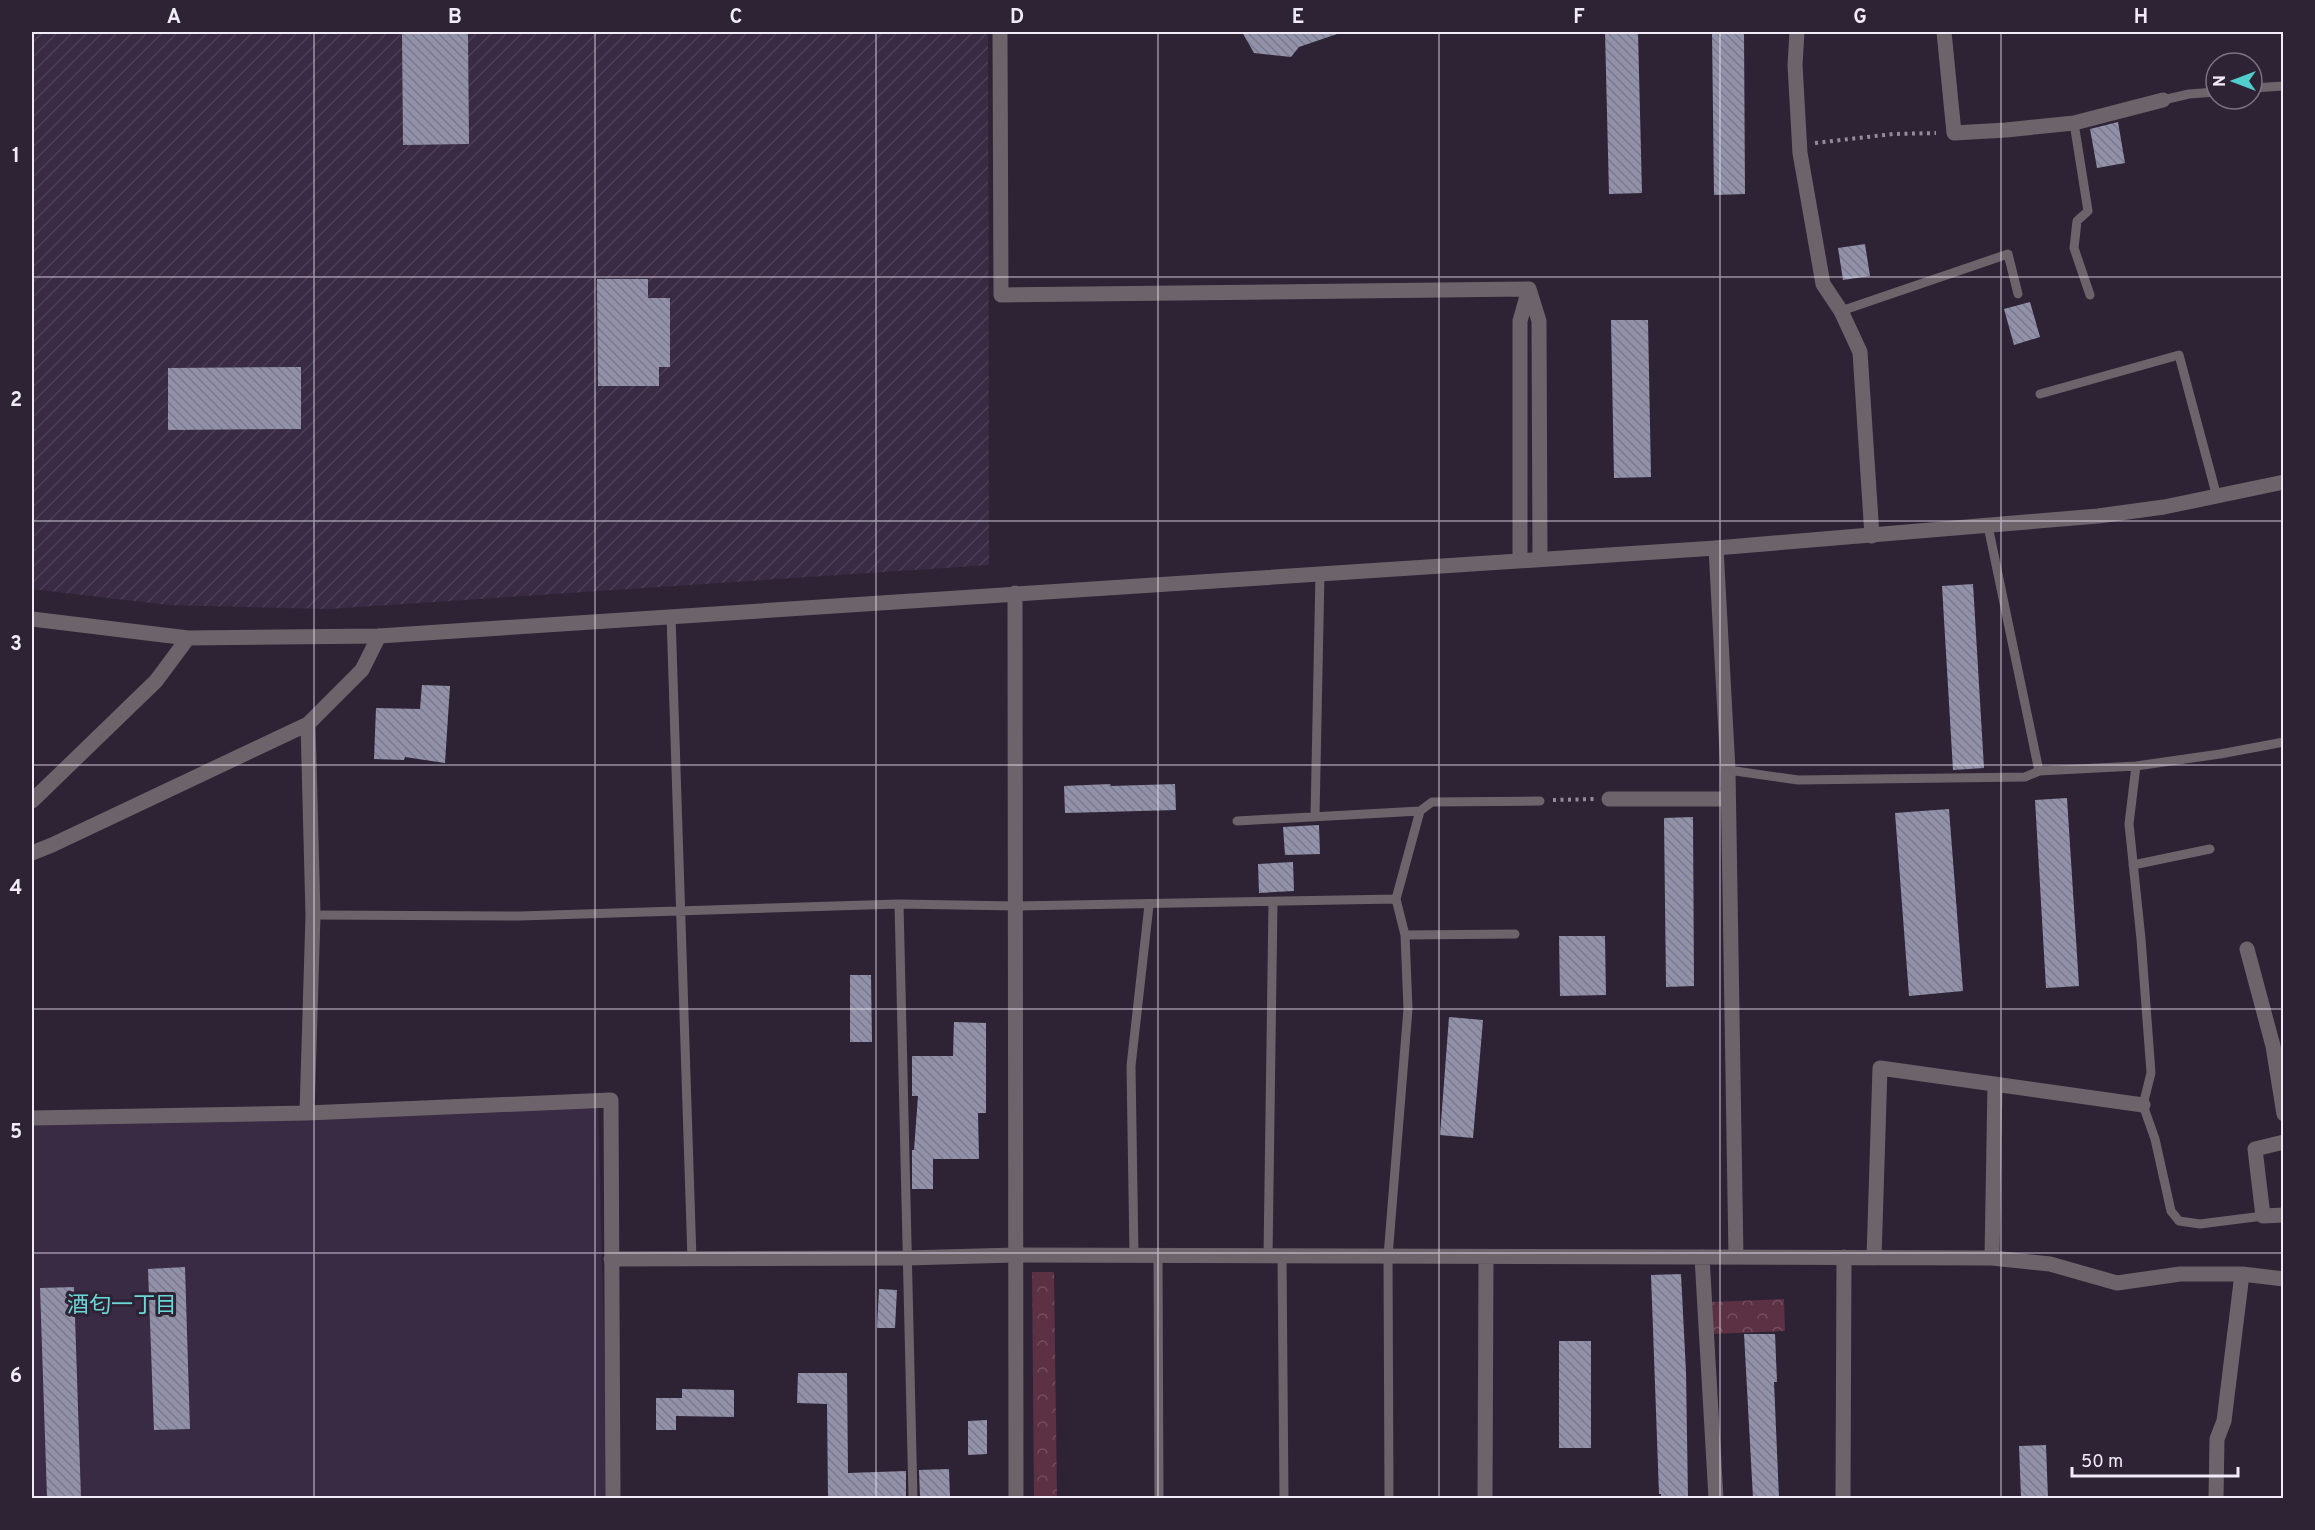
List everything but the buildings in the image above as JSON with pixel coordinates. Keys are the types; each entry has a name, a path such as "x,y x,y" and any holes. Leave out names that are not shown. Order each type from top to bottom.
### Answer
{"street":[{"path":"1000,32 1001,295 1529,289"},
{"path":"1797,32 1795,65 1800,144 1822,284 1841,311 1860,351 1872,536"},
{"path":"1944,32 1954,133 2074,123 2163,100"},
{"path":"1529,289 1539,321 1540,558"},
{"path":"1520,560 1520,321 1529,289"},
{"path":"32,619 188,638 379,636 1872,536 2098,516 2217,497 2283,482"},
{"path":"1716,548 1728,770 1736,1257"},
{"path":"1015,593 1016,1498"},
{"path":"32,853 308,724 362,670 379,636"},
{"path":"32,801 156,681 188,638"},
{"path":"306,1113 314,915 308,724"},
{"path":"1609,799 1728,799"},
{"path":"2247,950 2273,1046 2283,1114"},
{"path":"1874,1258 1880,1068 2143,1105"},
{"path":"1992,1258 1995,1084"},
{"path":"32,1118 306,1113 611,1100 613,1498"},
{"path":"2283,1142 2255,1149 2263,1216 2283,1215"},
{"path":"611,1259 906,1258 1015,1255 1992,1258 2050,1264 2117,1282 2180,1274 2242,1274 2283,1279"},
{"path":"1485,1498 1486,1257"},
{"path":"1702,1257 1716,1498"},
{"path":"1843,1498 1844,1257"},
{"path":"2216,1498 2217,1439 2224,1420 2242,1274"}],"lane":[{"path":"2264,87 2283,86"},
{"path":"2163,100 2204,93"},
{"path":"2074,123 2088,211 2077,221 2074,248 2090,295"},
{"path":"1841,311 2008,254 2018,294"},
{"path":"2040,394 2179,355 2217,497"},
{"path":"1988,526 2039,771"},
{"path":"1315,818 1320,573"},
{"path":"671,616 692,1259"},
{"path":"1728,770 1798,780 2025,777 2039,771 2136,766 2283,742"},
{"path":"2136,766 2129,824 2151,1073 2143,1105 2156,1139 2171,1211 2179,1221 2200,1224 2263,1216"},
{"path":"1389,1498 1388,1256 1408,1009 1405,935 1396,899 1420,812 1432,802 1540,801"},
{"path":"1237,820 1420,812"},
{"path":"2133,865 2210,849"},
{"path":"314,915 520,916 899,904 1149,905 1396,899"},
{"path":"1273,902 1275,1256 1284,1498"},
{"path":"899,904 913,1498"},
{"path":"1134,1256 1131,1066 1149,905"},
{"path":"1405,935 1515,934"},
{"path":"1158,1256 1159,1498"}],"path":[{"path":"1800,144 1893,134 1954,133"},
{"path":"1540,801 1609,799"}],"shaded area":[{"path":"32,32 988,32 989,565 328,609 168,605 32,589"},
{"path":"598,1103 608,1498 32,1498 32,1120"}],"green space":[{"path":"1032,1272 1054,1272 1057,1498 1034,1498"},
{"path":"1784,1299 1785,1331 1712,1334 1710,1302"}],"district":[{"name":"酒匂一丁目","path":"122,1304"}]}
